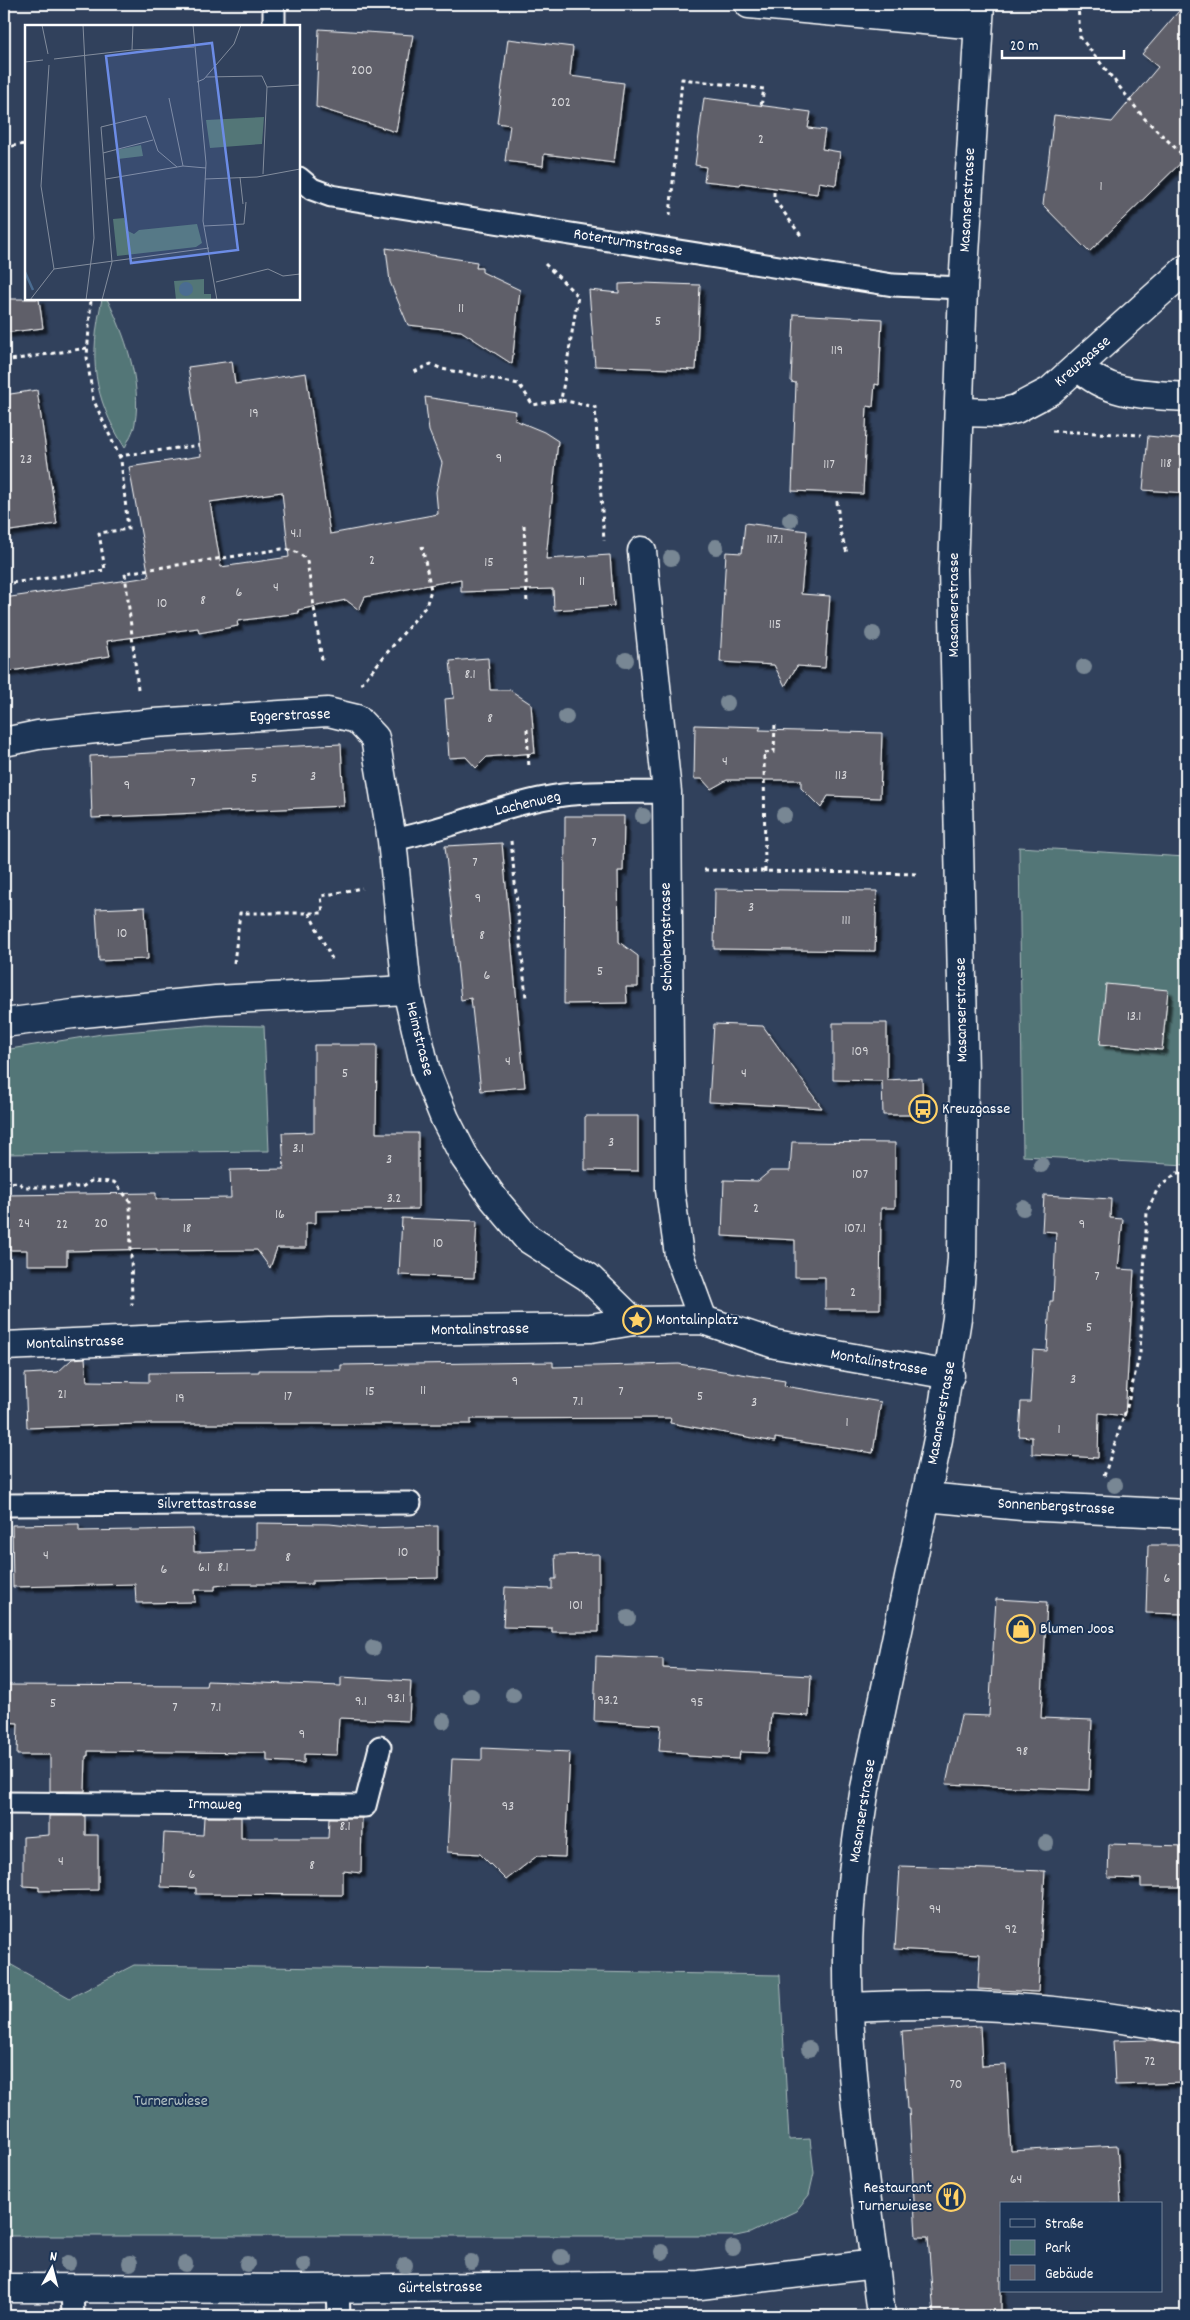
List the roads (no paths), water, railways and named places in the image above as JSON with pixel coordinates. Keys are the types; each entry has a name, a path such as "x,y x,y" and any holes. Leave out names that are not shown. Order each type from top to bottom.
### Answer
{"street":[{"path":"749,4 979,14"},
{"name":"Masanserstrasse","path":"881,2316 853,2093 848,2006 849,1928 857,1837 865,1788 926,1497 950,1375 958,1318 962,1248 964,1074 953,614 963,288 979,14"},
{"name":"Kreuzgasse","path":"960,412 1000,413 1016,409 1050,391 1186,269"},
{"path":"1079,367 1090,378 1104,386 1132,392 1186,397"},
{"name":"Schönbergstrasse","path":"642,551 667,792 666,870 670,1190 679,1255 703,1320"},
{"name":"Eggerstrasse","path":"4,742 38,735 142,724 328,712 357,719 375,738 392,840"},
{"path":"392,840 407,990"},
{"name":"Heimstrasse","path":"4,1023 73,1014 226,999 407,990 426,1072 445,1119 465,1158 494,1199 527,1238 588,1277 633,1321"},
{"name":"Montalinstrasse","path":"4,1346 329,1332 591,1328 633,1321 703,1320 774,1344 950,1375"},
{"name":"Sonnenbergstrasse","path":"926,1497 1022,1506 1186,1514"},
{"path":"848,2006 952,2004 1045,2009 1124,2018 1186,2030"},
{"name":"Gürtelstrasse","path":"4,2288 338,2289 700,2284 875,2264"}],"lane":[{"path":"274,4 274,25"},
{"name":"Roterturmstrasse","path":"300,179 312,189 331,196 893,285 963,288"},
{"name":"Lachenweg","path":"392,840 420,835 508,808 564,795 667,792"},
{"name":"Silvrettastrasse","path":"4,1505 410,1503"},
{"name":"Irmaweg","path":"4,1803 365,1806 380,1747"},
{"path":"72,2289 73,2316"},
{"path":"338,2289 339,2316"}],"place":[{"name":"Kreuzgasse","path":"923,1109"},
{"name":"Montalinplatz","path":"637,1320"},
{"name":"Blumen Joos","path":"1021,1629"},
{"name":"Restaurant Turnerwiese","path":"951,2197"}],"park label":[{"name":"Turnerwiese","path":"171,2101"}]}
